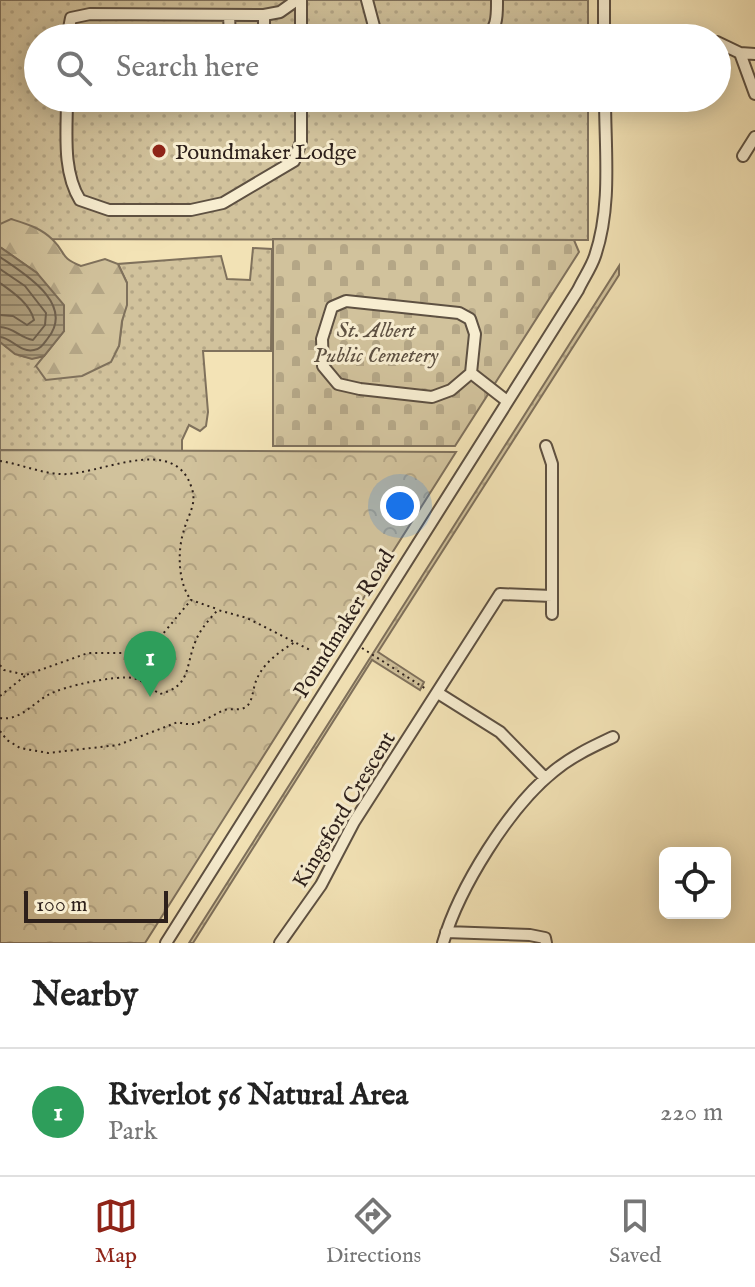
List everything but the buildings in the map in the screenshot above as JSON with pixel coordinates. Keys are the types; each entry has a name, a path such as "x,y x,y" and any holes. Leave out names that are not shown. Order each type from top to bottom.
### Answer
{"street":[{"path":"70,24 71,18 90,14 264,15 280,12 299,0 300,24"},
{"path":"367,0 373,24"},
{"path":"495,24 497,0"},
{"path":"604,0 604,24"},
{"path":"229,15 229,24"},
{"path":"264,15 264,24"},
{"path":"731,49 755,54"},
{"path":"740,53 755,94"},
{"path":"67,112 68,163 72,188 80,200 109,210 191,210 223,203 294,161 301,142 301,112"},
{"name":"Poundmaker Road","path":"166,943 594,260 605,201 605,112"},
{"path":"743,156 755,137"},
{"path":"346,301 459,313 470,319 475,334 471,373 451,390 432,397 338,384 323,366 322,339 332,307 346,301"},
{"path":"471,373 507,401"},
{"path":"546,446 552,464 552,614"},
{"name":"Kingsford Crescent","path":"280,943 321,885 354,822 500,594 552,596"},
{"path":"438,693 500,732 545,778"},
{"path":"546,943 545,938 530,935 445,938 469,881 501,831 545,778 578,753 613,737"}],"path":[{"path":"0,461 58,474 77,474 145,459 172,464 187,478 192,488 192,511 183,531 181,551 182,589 191,600 247,618 312,651"},
{"path":"0,696 26,675 88,653 147,653 191,600"},
{"path":"0,718 15,718 60,689 107,680 130,677 142,681 160,694 170,691 182,682 196,639 218,610"},
{"path":"0,731 20,748 48,753 118,745 178,722 185,725 198,723 224,711 242,709 248,705 263,669 279,652 296,641"},
{"path":"354,643 426,689"},
{"path":"0,665 4,670 26,675"}],"green space":[{"path":"0,0 588,0 588,24 24,24 24,112 588,112 588,240 0,239"},
{"path":"11,219 44,232 66,258 81,266 105,259 118,264 127,283 127,305 119,346 111,362 82,376 46,380 36,366 64,331 37,273 0,247 0,224"},
{"name":"St. Albert Public Cemetery","path":"273,239 574,240 579,252 455,446 273,446"},
{"path":"253,248 272,249 271,351 203,351 208,412 206,426 200,431 189,425 182,440 182,451 198,455 0,943 0,342 20,355 31,358 44,356 36,366 119,346 127,283 118,264 221,256 227,279 250,280"},
{"path":"619,266 619,275 378,652 424,682 420,690 372,660 193,943 189,943"},
{"path":"0,450 456,452 145,943 0,943"}],"water":[{"path":"0,247 37,273 64,305 64,331 44,356 32,359 15,354 0,342"}],"place":[{"name":"Poundmaker Lodge","path":"159,151"},
{"name":"Riverlot 56 Natural Area","path":"150,697"}]}
